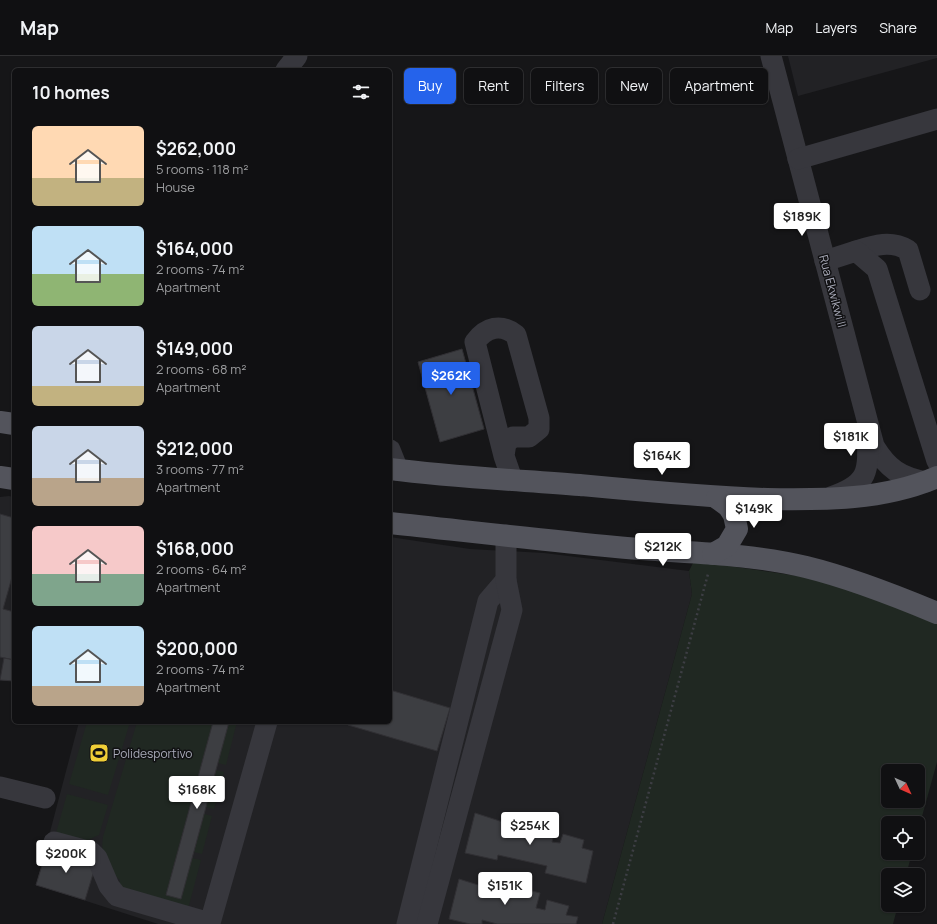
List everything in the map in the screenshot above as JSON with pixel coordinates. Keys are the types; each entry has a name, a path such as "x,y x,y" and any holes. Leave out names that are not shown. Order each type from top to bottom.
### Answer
{"main road":[{"path":"0,422 12,424"},
{"path":"394,470 512,479 717,498 823,500 877,495 931,479"},
{"path":"0,477 12,479"},
{"path":"713,554 727,546 737,529 734,515 728,506 717,498"},
{"path":"392,523 616,547 713,554 806,567 879,589 937,613"}],"street":[{"path":"288,68 298,56"},
{"name":"Rua Ekwikwi II","path":"771,56 874,446 881,458 892,469 908,478 931,479"},
{"path":"798,159 937,118"},
{"path":"825,261 872,246 896,244 908,250 920,290"},
{"path":"856,251 877,269 937,461"},
{"path":"504,456 506,443 513,437 529,438 539,429 540,418 516,335 508,329 492,328 482,332 475,342 504,456 512,479"},
{"name":"Rua Ekwikwi II","path":"823,500 849,491 859,484 865,473 868,455 865,410"},
{"path":"392,460 394,470"},
{"path":"427,924 512,610 506,580 506,535"},
{"path":"407,924 488,601 506,580"},
{"path":"54,842 91,852 97,858 109,886 117,896 210,923 266,724"},
{"path":"0,787 45,798"}],"path":[{"path":"613,924 713,554"}],"shaded area":[{"path":"788,56 937,56 937,58 798,96"},
{"path":"0,497 12,497 12,681 0,680"},
{"path":"392,537 470,549 544,553 689,571 692,594 602,924 158,924 36,885 78,724 392,724"},
{"path":"694,561 812,578 886,600 937,622 937,762 925,806 925,764 881,764 881,808 924,808 922,816 881,816 881,860 910,860 908,868 881,868 881,912 896,912 893,924 602,924 692,594 689,571"},
{"name":"Polidesportivo","path":"86,724 129,724 108,795 69,784"},
{"path":"136,724 212,724 166,894 181,898 192,858 201,860 188,909 118,890 120,880 111,871 103,855 103,837"},
{"path":"228,724 236,724 226,765 218,763"},
{"path":"216,770 224,772 214,809 206,807"},
{"path":"67,794 108,805 99,835 86,841 56,833"},
{"path":"204,814 212,816 202,854 194,852"}],"building":[{"path":"462,349 484,429 440,442 418,362"},
{"path":"0,514 12,517 12,577 3,609 12,611 12,660 0,657"},
{"path":"4,658 12,660 12,681 0,680"},
{"path":"392,691 450,708 437,751 348,725 392,724"},
{"path":"212,724 228,724 181,899 166,895"},
{"path":"475,813 506,823 508,815 556,827 552,842 560,843 563,834 584,840 582,848 593,851 586,883 545,873 547,866 498,855 497,860 465,853"},
{"path":"47,849 96,864 85,900 36,885"},
{"path":"459,879 491,889 492,881 540,893 536,908 545,910 547,900 569,906 566,915 578,917 576,924 497,924 482,920 482,924 470,924 449,919"}],"place":[{"name":"Polidesportivo","path":"99,753"}]}
